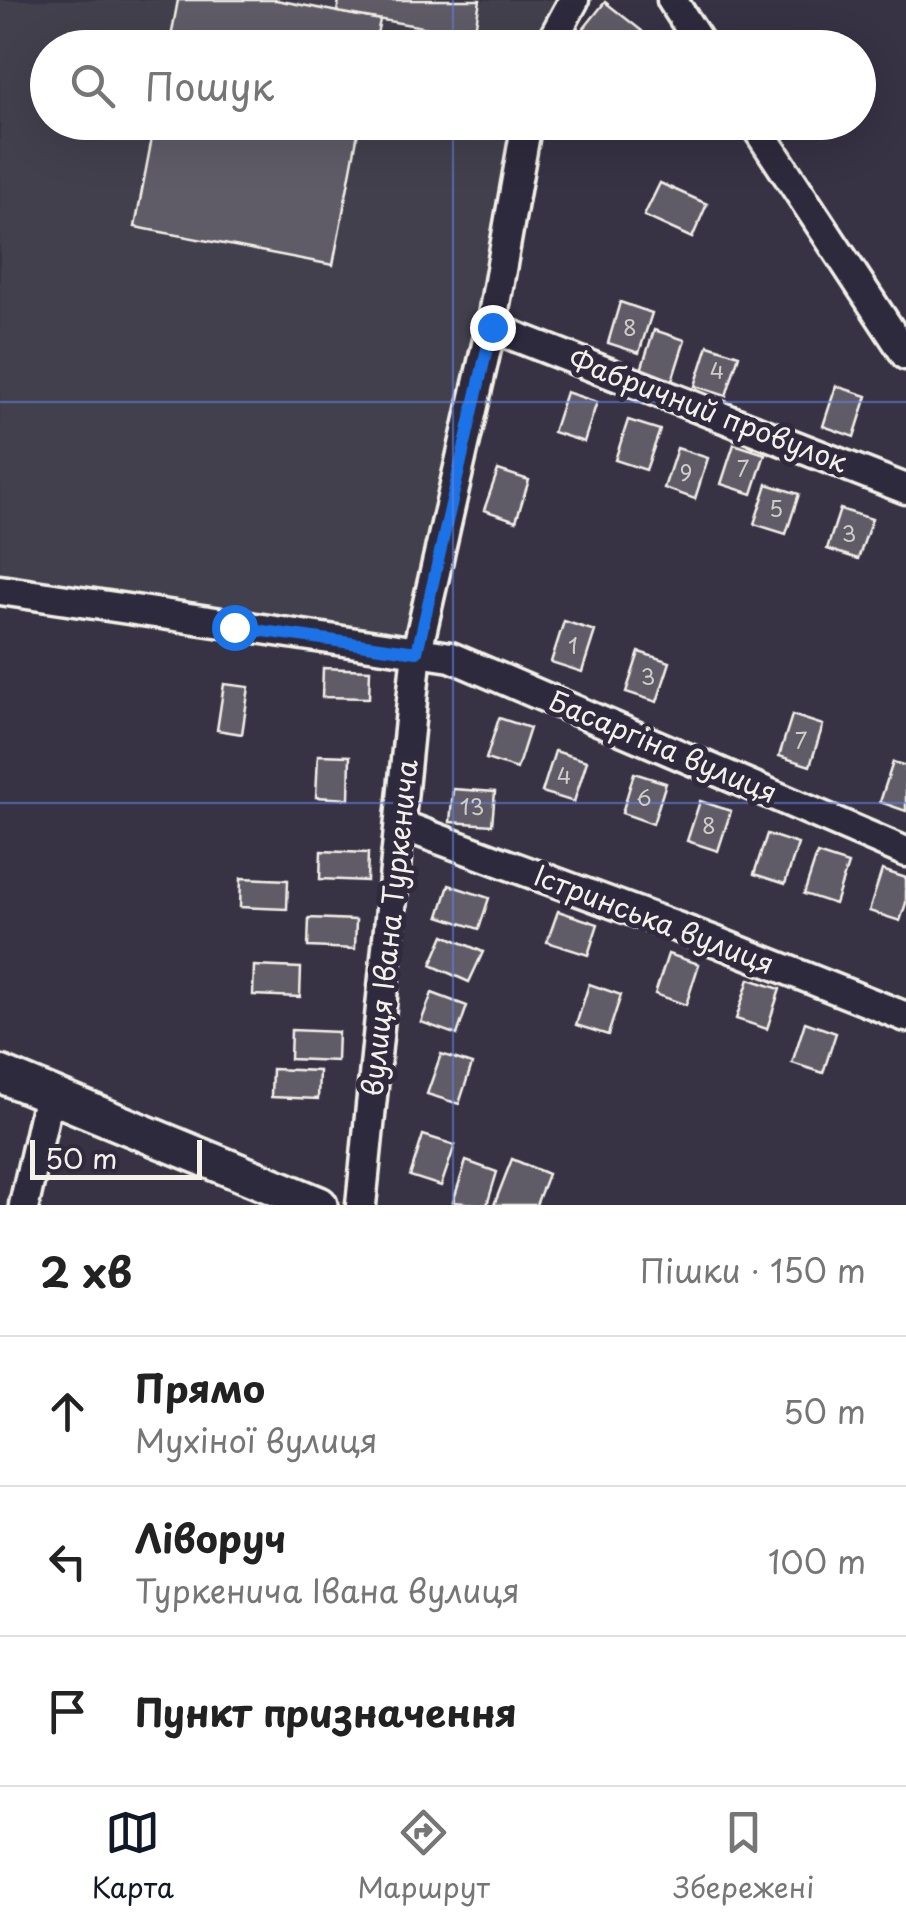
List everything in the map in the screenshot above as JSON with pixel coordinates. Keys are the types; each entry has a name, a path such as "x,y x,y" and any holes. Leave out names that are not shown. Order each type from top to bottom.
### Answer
{"main road":[{"path":"0,1074 318,1205"}],"street":[{"path":"558,30 574,0"},
{"path":"672,0 691,30"},
{"name":"вулиця Івана Туркенича","path":"361,1205 417,652 501,331 524,140"},
{"path":"764,140 906,354"},
{"name":"Фабричний провулок","path":"501,331 906,489"},
{"name":"Басаргіна вулиця","path":"0,590 451,658 906,852"},
{"name":"Істринська вулиця","path":"402,825 906,1017"},
{"path":"24,1205 49,1094"}],"shaded area":[{"path":"0,0 570,0 556,30 30,30 30,140 528,140 430,639 152,609 0,580"}],"building":[{"path":"178,0 276,0 380,20 378,30 172,30"},
{"path":"339,0 480,0 475,30 440,30 337,12"},
{"path":"605,2 641,30 583,30"},
{"path":"152,140 357,140 333,265 135,227"},
{"path":"660,183 707,204 692,238 644,216"},
{"path":"620,302 652,313 639,353 608,343"},
{"path":"654,330 685,340 672,381 641,370"},
{"path":"708,345 739,355 726,396 695,386"},
{"path":"836,386 867,396 854,437 823,426"},
{"path":"566,392 597,402 584,442 553,432"},
{"path":"628,420 660,430 646,470 615,460"},
{"path":"734,444 765,454 752,494 721,484"},
{"path":"677,448 708,458 695,499 664,488"},
{"path":"498,470 529,480 516,521 484,510"},
{"path":"767,484 799,494 786,534 754,524"},
{"path":"840,509 872,519 858,559 827,549"},
{"path":"564,621 595,631 582,672 551,662"},
{"path":"639,652 670,662 657,702 626,692"},
{"path":"323,668 370,670 369,698 322,697"},
{"path":"224,684 249,687 242,734 217,730"},
{"path":"792,715 823,725 810,766 779,756"},
{"path":"499,718 530,728 517,769 486,759"},
{"path":"555,751 587,761 574,802 542,792"},
{"path":"318,755 350,756 349,799 316,797"},
{"path":"893,762 906,766 906,811 880,802"},
{"path":"634,773 666,783 653,824 622,813"},
{"path":"453,789 495,792 492,825 450,822"},
{"path":"700,801 731,811 718,851 687,841"},
{"path":"767,834 798,844 785,884 754,874"},
{"path":"321,851 368,853 367,881 320,879"},
{"path":"817,854 848,864 835,904 804,894"},
{"path":"882,870 906,878 906,903 900,921 869,911"},
{"path":"241,878 288,880 287,909 240,907"},
{"path":"449,885 489,898 479,929 439,916"},
{"path":"558,911 598,924 588,955 547,942"},
{"path":"309,918 356,920 355,949 308,947"},
{"path":"444,935 483,952 469,982 431,965"},
{"path":"668,954 699,964 686,1005 655,994"},
{"path":"254,966 301,968 300,997 253,995"},
{"path":"749,979 780,989 767,1029 736,1019"},
{"path":"589,984 621,995 608,1035 576,1025"},
{"path":"432,993 467,1006 457,1035 421,1022"},
{"path":"805,1022 836,1033 823,1073 792,1063"},
{"path":"291,1030 338,1032 337,1061 290,1059"},
{"path":"441,1054 472,1064 459,1104 427,1094"},
{"path":"272,1069 319,1071 318,1099 271,1097"},
{"path":"423,1135 455,1145 441,1186 410,1176"},
{"path":"512,1159 548,1174 536,1205 494,1205"},
{"path":"466,1161 497,1172 487,1205 453,1202"}],"route":[{"path":"234,627 417,652 492,327"}]}
